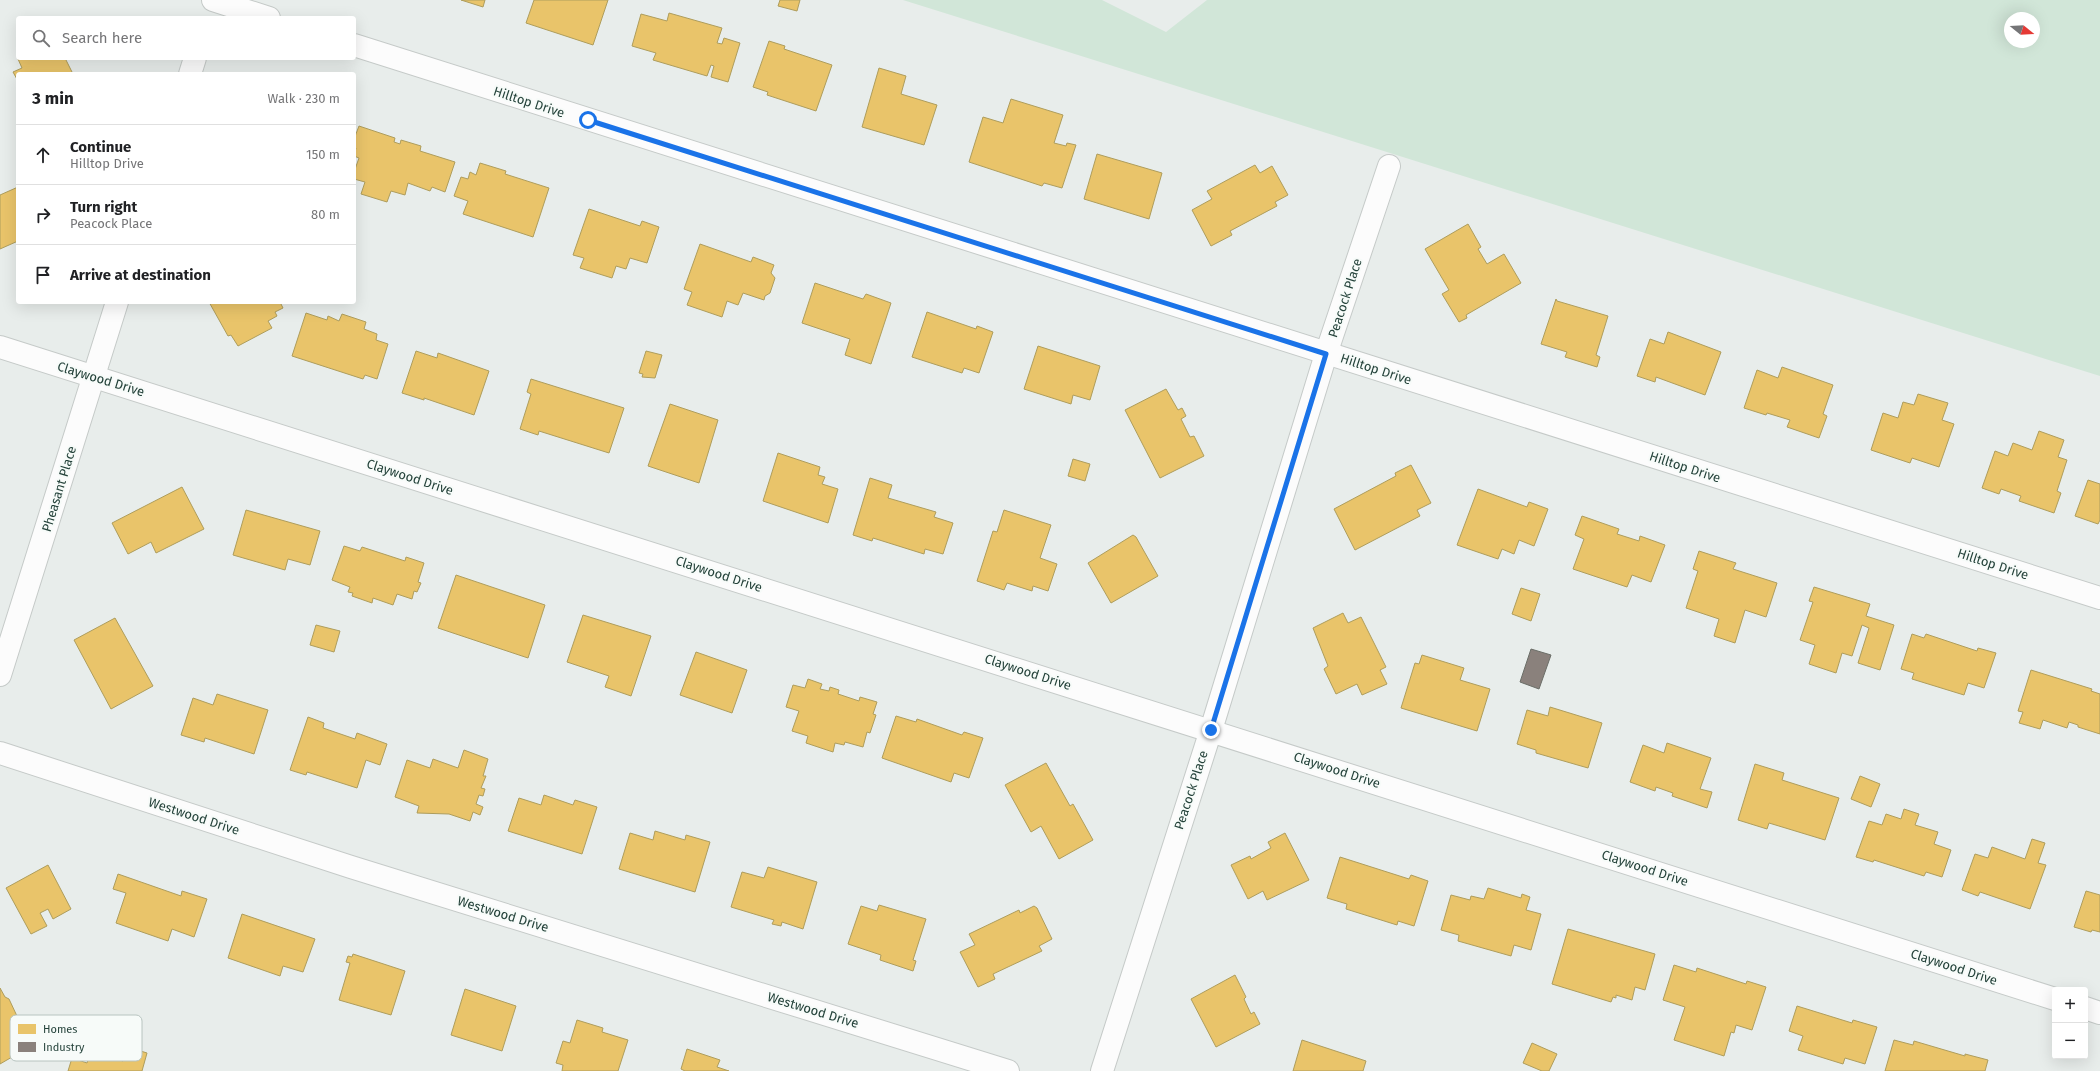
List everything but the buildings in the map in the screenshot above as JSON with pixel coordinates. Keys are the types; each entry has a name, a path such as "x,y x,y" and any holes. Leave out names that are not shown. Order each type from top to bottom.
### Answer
{"street":[{"path":"209,16 213,0 263,16"},
{"name":"Hilltop Drive","path":"356,46 2100,598"},
{"path":"191,72 194,60"},
{"name":"Peacock Place","path":"1102,1071 1211,730 1326,354 1389,166"},
{"name":"Pheasant Place","path":"0,675 116,304"},
{"name":"Claywood Drive","path":"0,347 2052,998"},
{"name":"Westwood Drive","path":"0,753 358,869 1008,1071"},
{"path":"2088,1009 2100,1013"}],"green space":[{"path":"903,0 1102,0 1166,32 1207,0 2100,0 2100,376"}],"route":[{"path":"588,120 1326,354 1211,730"}]}
